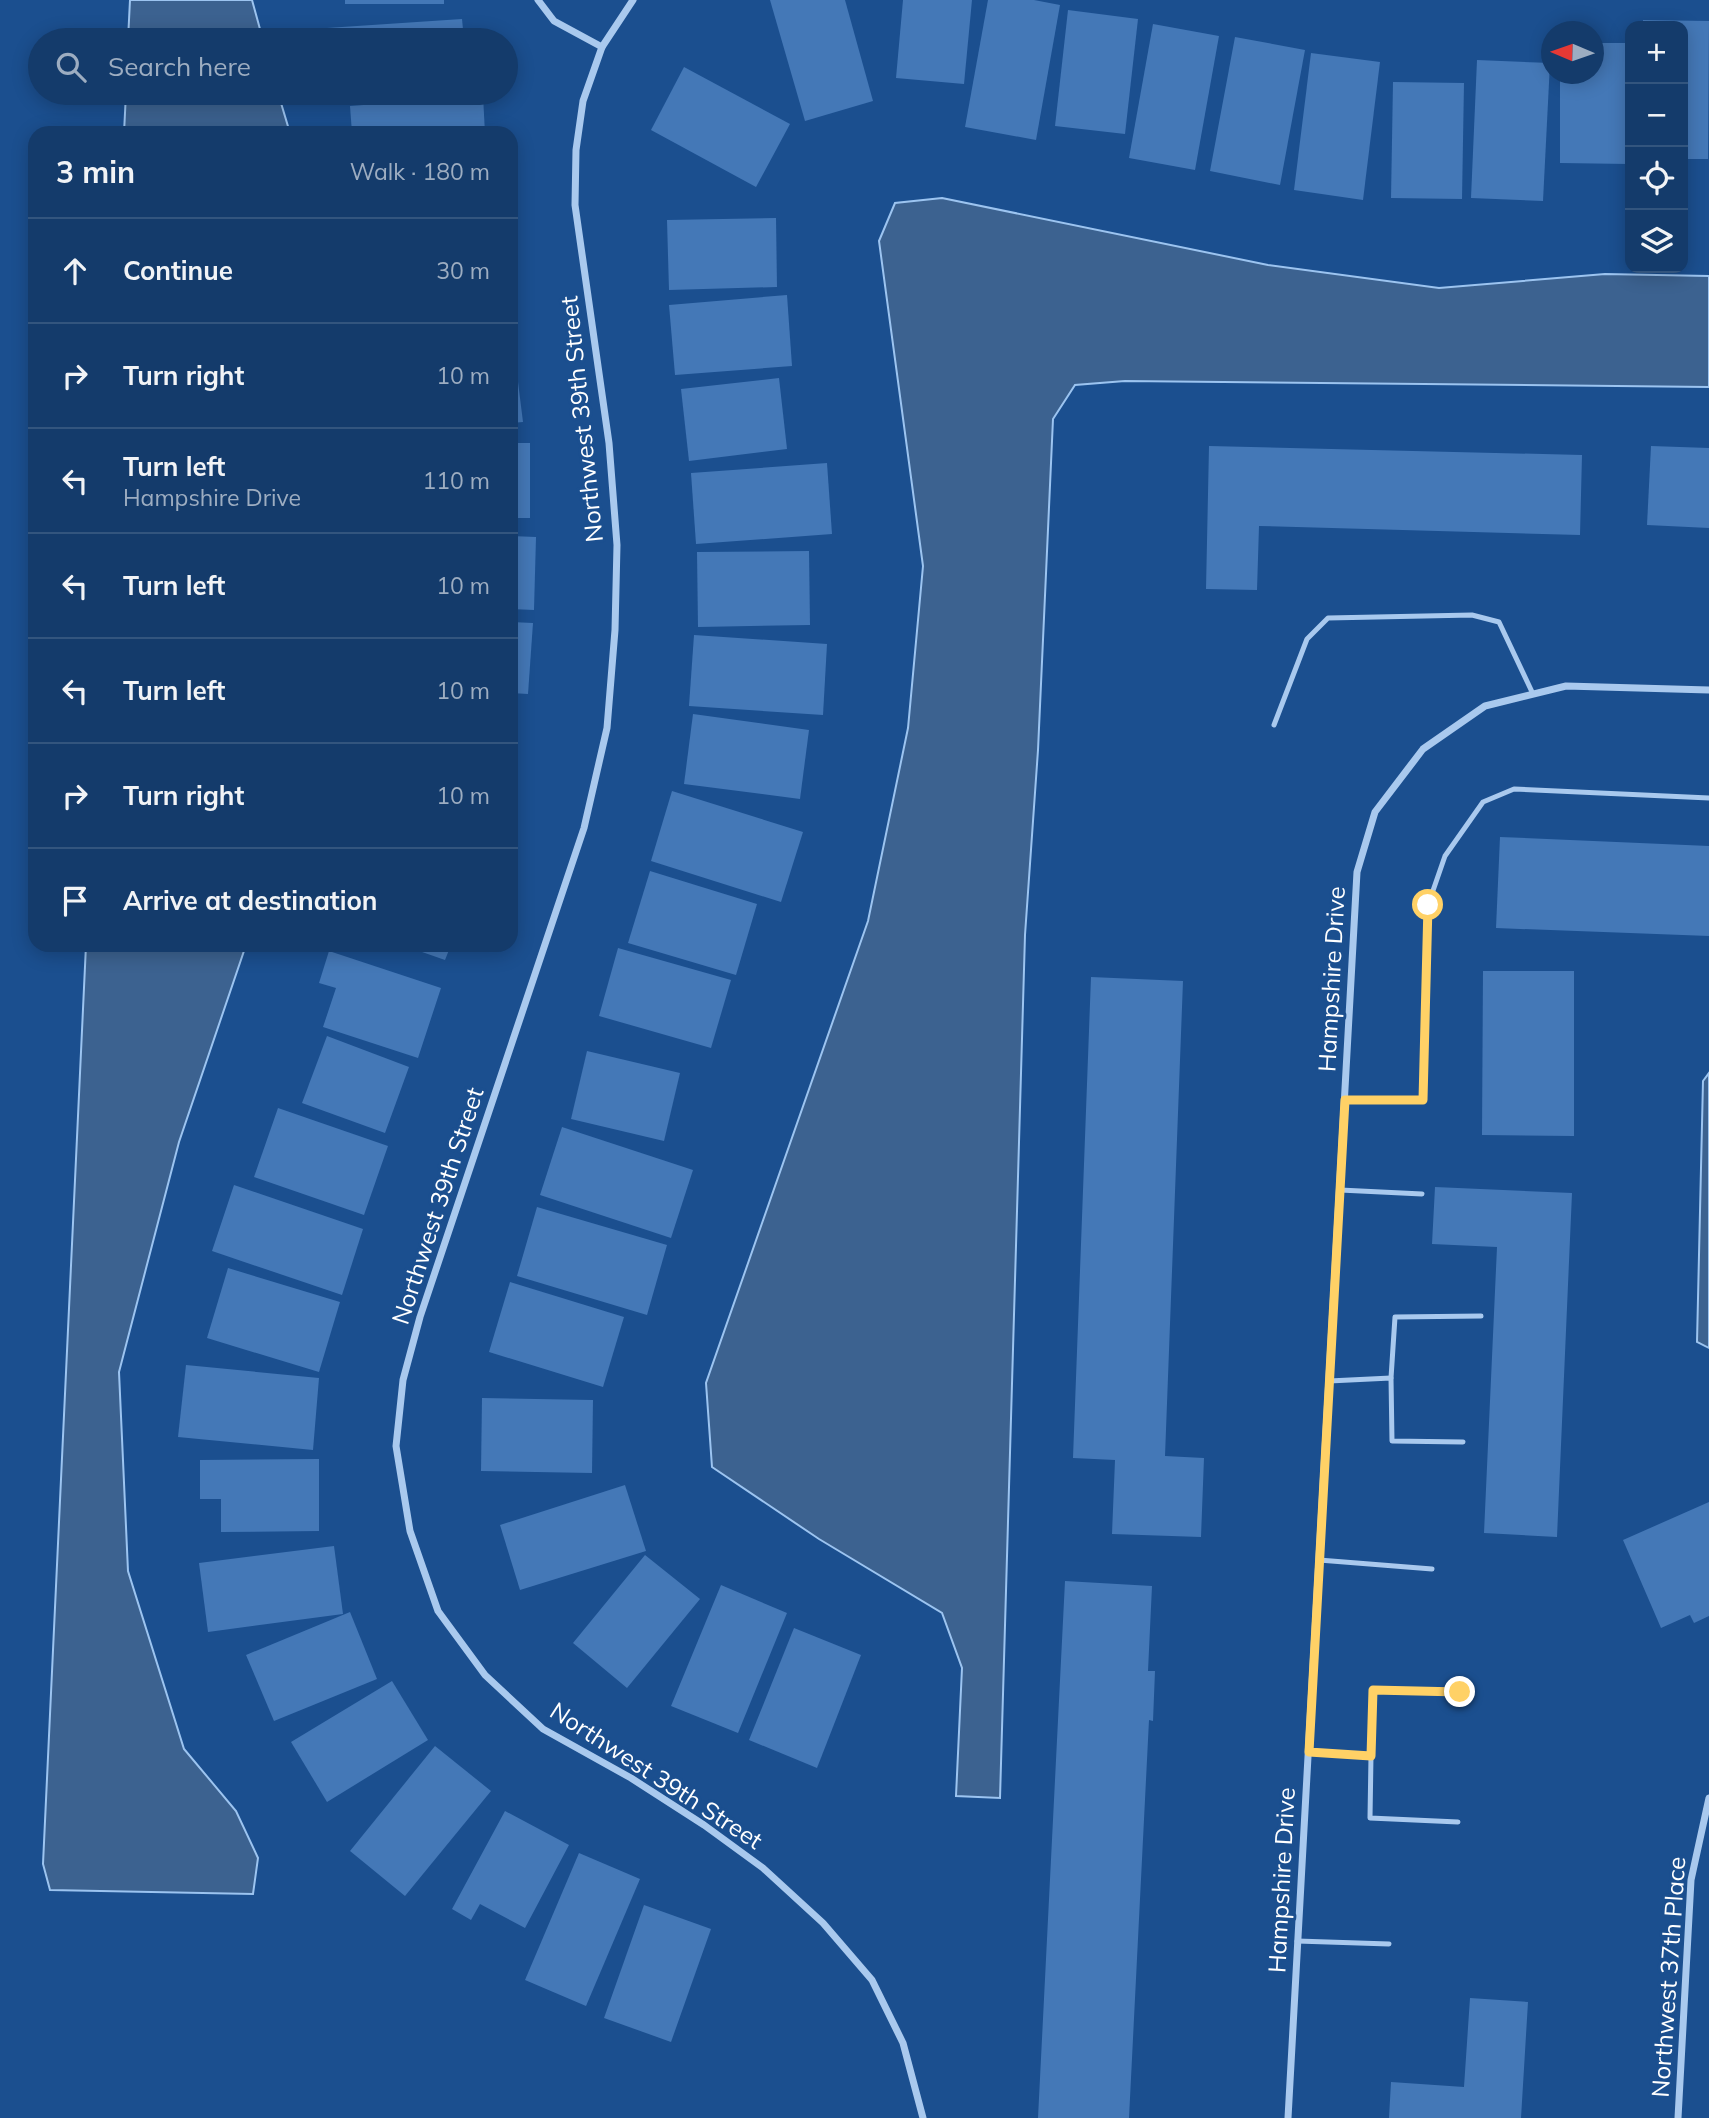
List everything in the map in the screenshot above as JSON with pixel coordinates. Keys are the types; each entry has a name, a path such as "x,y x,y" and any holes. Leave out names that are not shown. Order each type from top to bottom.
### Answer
{"street":[{"path":"538,0 554,21 601,47"},
{"name":"Northwest 39th Street","path":"633,0 601,47 583,101 576,150 575,205 609,443 617,545 615,630 607,728 584,828 420,1317 403,1380 397,1446 410,1531 438,1611 485,1675 544,1729 631,1778 704,1825 763,1868 823,1923 872,1980 903,2043 923,2118"},
{"name":"Hampshire Drive","path":"1287,2118 1357,872 1376,811 1423,749 1485,706 1566,686 1709,690"},
{"name":"Northwest 37th Place","path":"1678,2118 1691,1880 1709,1798"}],"lane":[{"path":"1274,725 1307,639 1328,618 1472,615 1499,622 1533,694"},
{"path":"1345,1100 1423,1100 1428,905 1445,856 1483,802 1514,789 1709,799"},
{"path":"1340,1190 1422,1194"},
{"path":"1463,1443 1392,1441 1391,1378 1395,1317 1481,1316"},
{"path":"1329,1381 1391,1378"},
{"path":"1319,1560 1432,1569"},
{"path":"1458,1822 1370,1818 1373,1690 1460,1692"},
{"path":"1309,1752 1371,1756"},
{"path":"1297,1941 1389,1944"}],"water":[{"path":"130,0 252,0 260,28 129,28"},
{"path":"125,105 282,105 288,126 124,126"},
{"path":"942,198 1268,265 1439,288 1605,274 1709,276 1709,387 1125,381 1075,385 1053,419 1038,750 1025,935 1000,1798 956,1796 962,1668 942,1613 819,1539 712,1467 706,1383 868,921 908,728 923,566 879,241 895,203"},
{"path":"86,952 244,952 179,1142 119,1372 128,1571 184,1749 236,1811 258,1858 253,1894 50,1890 43,1864"},
{"path":"1709,1073 1709,1348 1697,1342 1703,1081"}],"building":[{"path":"345,0 444,0 444,4 345,4"},
{"path":"770,0 845,0 873,101 805,121"},
{"path":"903,0 972,0 964,84 896,78"},
{"path":"988,0 1034,0 1060,5 1036,140 965,127"},
{"path":"1068,10 1138,19 1125,134 1055,126"},
{"path":"462,19 463,28 327,28"},
{"path":"1643,20 1709,21 1708,159 1688,159 1688,21"},
{"path":"1153,24 1219,36 1195,170 1129,158"},
{"path":"1235,37 1305,50 1280,185 1210,171"},
{"path":"1604,43 1625,43 1625,164 1560,163 1560,84 1604,84"},
{"path":"1311,53 1380,62 1363,200 1294,190"},
{"path":"1477,60 1541,63 1541,84 1549,84 1543,201 1471,198"},
{"path":"684,67 790,124 756,187 651,130"},
{"path":"1393,82 1464,83 1462,199 1391,198"},
{"path":"483,105 485,126 351,126 350,106"},
{"path":"776,218 777,287 669,290 667,220"},
{"path":"787,295 792,366 675,375 669,305"},
{"path":"779,378 787,449 689,461 681,389"},
{"path":"518,382 523,422 518,422"},
{"path":"518,443 530,443 530,518 518,518"},
{"path":"1209,446 1582,455 1580,535 1259,526 1257,590 1206,589"},
{"path":"1651,446 1709,448 1709,528 1647,525"},
{"path":"827,463 832,534 696,544 691,473"},
{"path":"518,536 536,537 534,610 518,609"},
{"path":"809,551 810,625 698,627 697,552"},
{"path":"518,622 533,623 528,694 518,693"},
{"path":"694,635 827,644 823,715 689,706"},
{"path":"693,714 809,730 800,799 684,784"},
{"path":"672,791 803,832 781,902 651,861"},
{"path":"1500,837 1709,846 1709,936 1496,928"},
{"path":"650,871 757,904 736,975 628,943"},
{"path":"618,948 731,980 711,1048 599,1016"},
{"path":"329,952 332,952 441,988 418,1058 323,1027 336,988 319,983"},
{"path":"422,952 448,952 445,960"},
{"path":"1483,971 1574,971 1574,1136 1482,1135"},
{"path":"1091,977 1183,981 1165,1456 1204,1458 1201,1537 1112,1534 1115,1460 1073,1458"},
{"path":"327,1036 409,1067 385,1133 302,1103"},
{"path":"587,1051 680,1073 664,1141 571,1119"},
{"path":"278,1108 388,1146 364,1215 254,1177"},
{"path":"562,1127 693,1170 671,1238 540,1195"},
{"path":"234,1185 363,1229 342,1295 212,1251"},
{"path":"1435,1187 1572,1193 1557,1537 1484,1533 1497,1247 1432,1244"},
{"path":"537,1207 667,1245 647,1315 517,1276"},
{"path":"228,1268 340,1302 319,1372 207,1338"},
{"path":"510,1282 624,1317 603,1387 489,1352"},
{"path":"186,1365 319,1378 313,1450 178,1437"},
{"path":"482,1398 593,1400 592,1473 481,1471"},
{"path":"319,1459 319,1531 221,1532 221,1499 200,1499 200,1460"},
{"path":"625,1485 646,1551 520,1590 500,1525"},
{"path":"1709,1502 1709,1616 1694,1623 1690,1615 1661,1628 1623,1540"},
{"path":"334,1546 343,1614 208,1632 199,1563"},
{"path":"645,1555 700,1599 627,1688 573,1643"},
{"path":"1065,1581 1152,1586 1148,1671 1155,1671 1153,1721 1149,1720 1129,2118 1038,2118"},
{"path":"721,1585 787,1613 738,1733 671,1706"},
{"path":"350,1612 377,1679 274,1721 246,1655"},
{"path":"794,1628 861,1655 817,1768 749,1740"},
{"path":"392,1681 428,1740 327,1802 291,1742"},
{"path":"435,1746 491,1791 405,1896 350,1851"},
{"path":"505,1811 569,1845 525,1928 480,1904 471,1920 452,1909"},
{"path":"579,1853 640,1879 586,2006 525,1980"},
{"path":"644,1905 711,1929 671,2042 604,2018"},
{"path":"1470,1998 1528,2002 1521,2118 1389,2118 1391,2082 1464,2087"}],"route":[{"path":"1428,905 1423,1100 1345,1100 1309,1752 1371,1756 1373,1690 1460,1692"}]}
